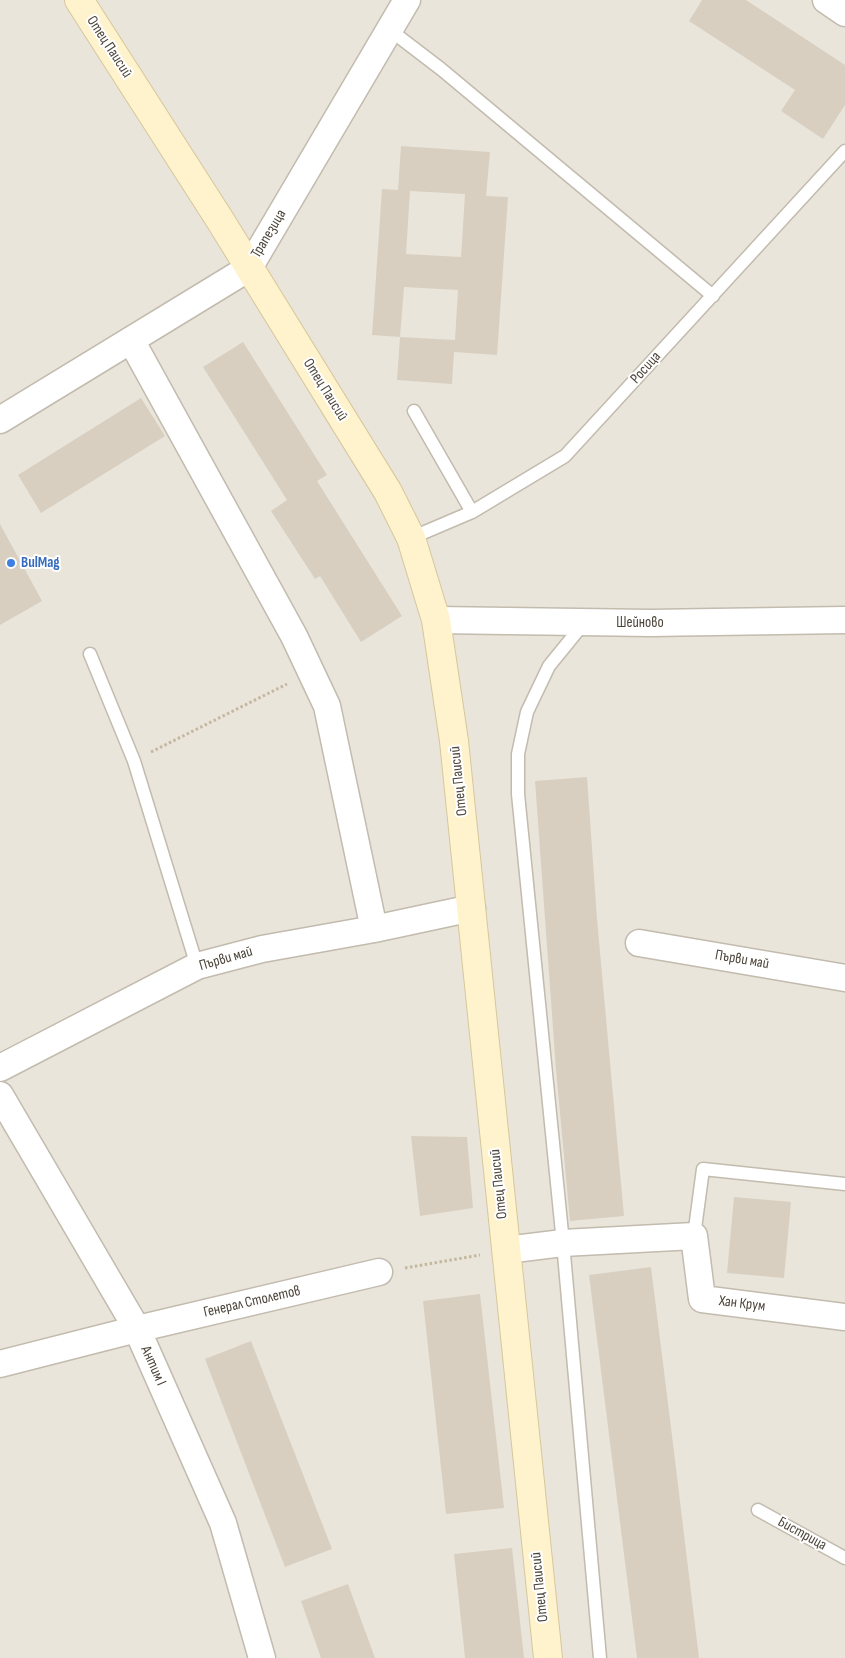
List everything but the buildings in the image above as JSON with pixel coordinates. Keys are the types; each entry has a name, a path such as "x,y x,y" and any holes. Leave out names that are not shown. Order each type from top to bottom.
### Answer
{"main road":[{"name":"Отец Паисий","path":"79,0 388,492 411,538 436,620 454,741 548,1658"}],"street":[{"name":"Трапезица","path":"0,420 249,268 407,0"},
{"path":"826,0 845,13"},
{"path":"131,340 294,636 328,706 374,929"},
{"name":"Шейново","path":"436,620 650,623 845,620"},
{"name":"Първи май","path":"0,1068 197,966 262,949 374,929 472,908"},
{"name":"Първи май","path":"639,942 845,978"},
{"name":"Антим I","path":"0,1095 137,1329 222,1524 262,1658"},
{"path":"506,1250 563,1243 694,1236"},
{"name":"Хан Крум","path":"694,1236 702,1299 845,1318"},
{"name":"Генерал Столетов","path":"0,1364 137,1329 379,1272"}],"lane":[{"path":"390,30 441,69 713,296"},
{"name":"Росица","path":"411,538 472,512 565,456 845,151"},
{"path":"414,411 472,512"},
{"path":"584,622 549,666 527,712 518,754 518,794 563,1243 600,1658"},
{"path":"90,654 134,761 197,966"},
{"path":"694,1236 703,1169 845,1184"},
{"name":"Бистрица","path":"758,1510 845,1558"}],"path":[{"path":"134,761 312,672"},
{"path":"379,1272 506,1250"}],"shaded area":[{"path":"0,0 845,0 845,1658 0,1658"}],"place":[{"name":"BulMag","path":"11,563"}]}
